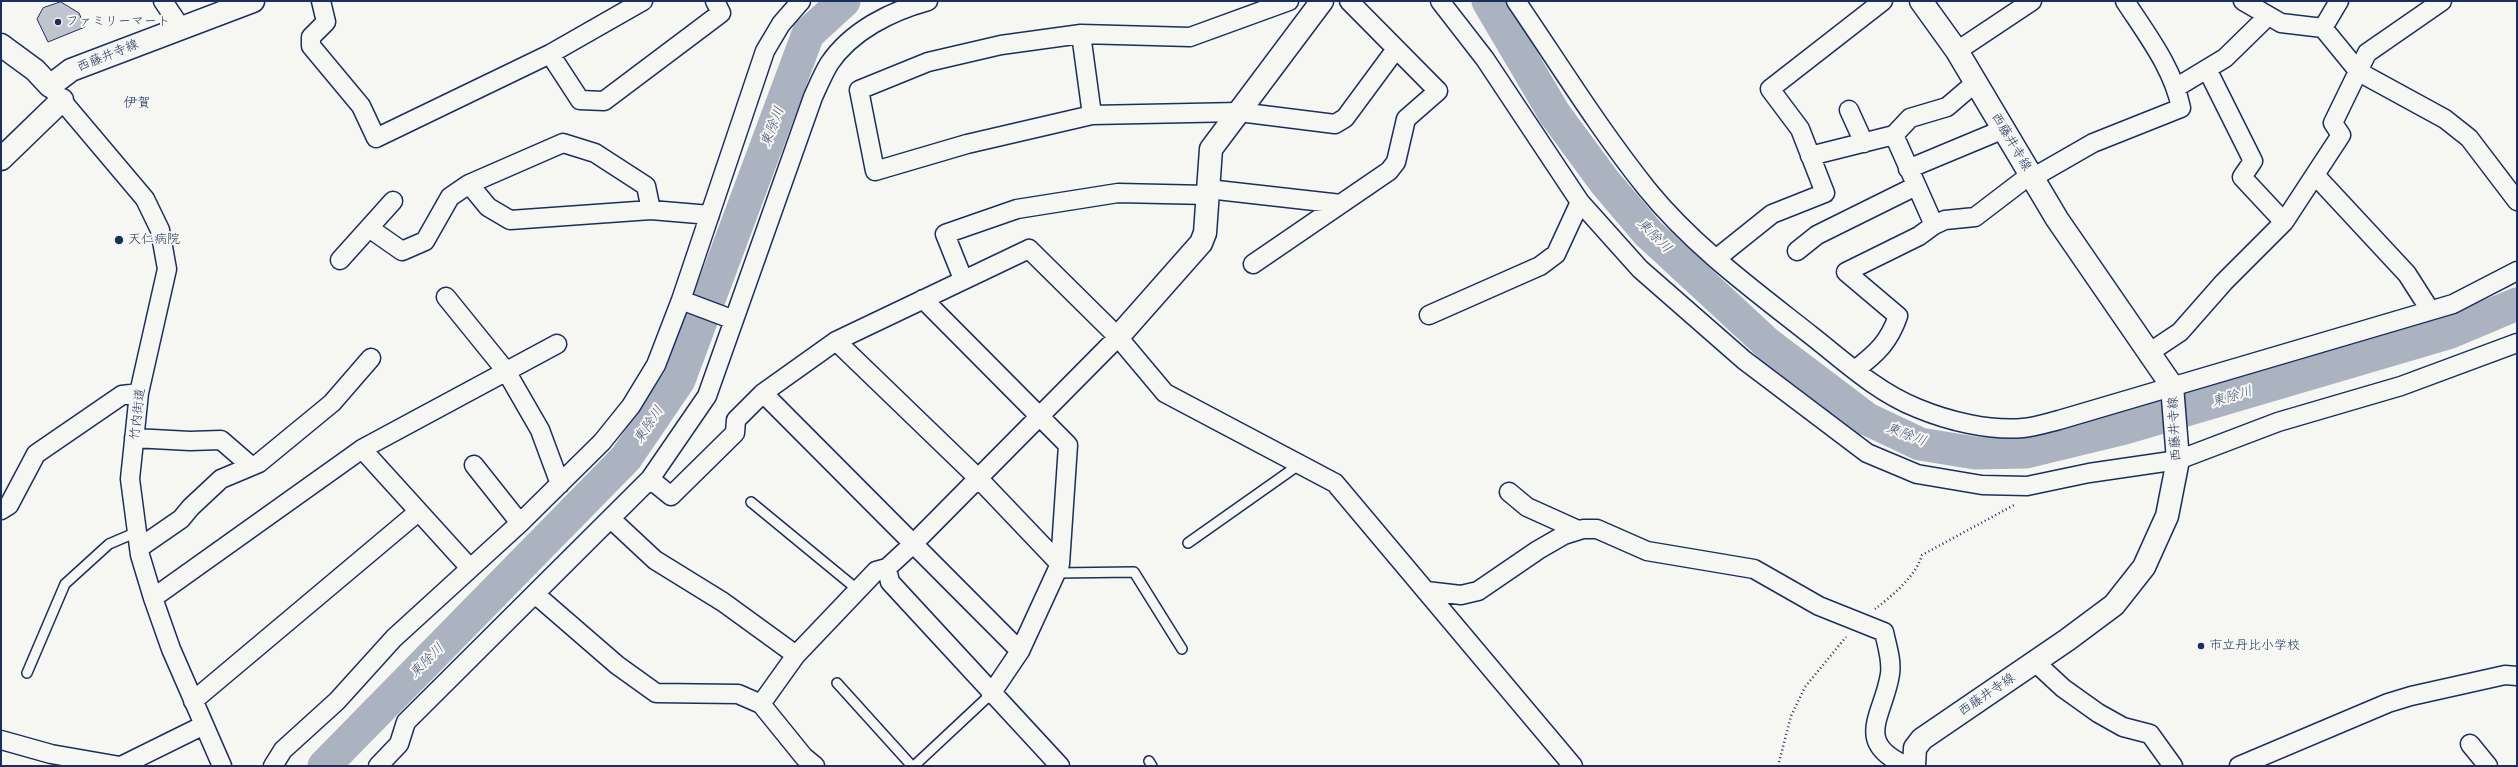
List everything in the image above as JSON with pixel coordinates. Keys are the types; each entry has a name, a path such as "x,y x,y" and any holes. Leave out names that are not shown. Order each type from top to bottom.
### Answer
{"main road":[{"name":"西藤井寺線","path":"1,159 56,93 71,70 253,1"},
{"path":"1118,336 1200,243 1205,233 1211,149 1322,1"},
{"name":"西藤井寺線","path":"1914,766 1915,748 1922,739 2036,662 2114,605 2144,567 2168,516 2178,451 2172,386 2057,219 1957,52 1921,1"},
{"path":"1,45 35,70 56,93"}],"street":[{"path":"163,1 181,28"},
{"path":"321,1 326,22 311,37 311,46 362,106 376,138 550,54 643,1"},
{"path":"550,54 580,100 604,101 721,13 715,1"},
{"path":"273,766 283,750 337,701 394,638 520,523 602,442 631,406 656,365 684,303 710,215 765,51 781,24 801,1"},
{"path":"378,766 400,744 406,722 650,479 707,396 730,318 813,97 830,64 855,38 877,21 901,8 928,1"},
{"path":"1289,1 1190,37 1081,34 1001,45 928,62 859,90 875,171 967,144 1092,115 1239,112 1335,124 1345,118 1396,49"},
{"path":"1253,264 1270,250 1290,240 1389,171 1396,162 1406,118 1438,91 1349,1"},
{"path":"1440,1 1485,59 1580,202 1640,269 1738,355 1867,453 1917,474 1982,485 2026,486 2089,473 2178,451 2401,386 2517,343"},
{"path":"1516,1 1611,141 1644,184 1689,234 1877,387 1916,408 1954,420 1995,427 2023,428 2059,420 2453,304 2517,271"},
{"path":"1717,258 1772,214 1825,193 1800,129 1770,89 1883,1"},
{"path":"1957,52 2032,1"},
{"path":"1855,370 1875,354 1891,336 1898,316 1846,272 1919,236 1934,225 1945,220 1975,217 2031,176 2093,143 2181,108 2177,87 2157,51 2125,1"},
{"path":"2243,1 2281,23 2323,28 2359,72 2445,119 2469,138 2517,201"},
{"path":"2323,28 2338,1"},
{"path":"2150,352 2180,332 2224,282 2284,222 2341,136 2333,123 2367,53 2442,1"},
{"path":"2177,87 2225,58 2268,16"},
{"path":"1081,34 1092,115"},
{"path":"2207,69 2253,161 2242,177 2284,222"},
{"path":"1810,156 1894,135 1910,118 1947,107 1975,83"},
{"name":"竹内街道","path":"56,93 144,199 160,230 167,269 139,393 130,479 138,540 153,598 171,649 222,766"},
{"path":"1849,110 1864,143"},
{"path":"1908,169 2004,129"},
{"path":"1894,135 1934,225"},
{"path":"369,228 402,251 425,241 450,197 469,184 563,143 595,153 646,186 651,210"},
{"path":"2315,174 2408,274 2430,310"},
{"path":"469,184 488,207 510,220 651,210 710,215"},
{"path":"1797,250 1817,235 1916,186"},
{"path":"963,279 945,234 1017,208 1118,193 1208,192 1341,204"},
{"path":"340,260 393,201"},
{"path":"1428,315 1540,266 1556,254 1580,202"},
{"path":"650,479 672,496 735,433 736,420 763,393 836,341 963,279 1029,249 1118,336 1165,393 1335,483 1573,766"},
{"path":"446,297 506,371 540,430 560,484"},
{"path":"923,299 1068,445 1058,569 1020,651 991,694"},
{"path":"684,303 730,318"},
{"path":"761,704 796,655 876,571 887,568 913,544 979,479 1118,336"},
{"path":"836,341 979,479 1058,569"},
{"path":"153,598 362,449 557,344"},
{"path":"138,540 181,519 191,507 221,479 258,463 332,403 371,358"},
{"path":"1,510 9,505 36,454 122,395 139,393"},
{"path":"763,393 1020,651"},
{"path":"134,438 190,441 221,440 251,466"},
{"path":"362,449 470,568"},
{"path":"474,465 520,523"},
{"path":"1509,492 1527,507 1578,530"},
{"path":"193,701 418,512"},
{"path":"611,519 656,560 723,602 796,655"},
{"path":"1426,591 1461,594 1478,591 1538,550 1564,535 1578,530 1597,529 1647,551 1754,569 1819,606 1857,623 1884,632 1890,655 1890,674 1876,716 1874,734 1879,748 1893,760 1906,766"},
{"path":"887,568 890,582 991,694 1060,766"},
{"path":"535,594 617,664 656,693 738,694 761,704 804,757 815,766"},
{"path":"2036,662 2063,688 2098,713 2124,728 2150,734 2173,766"},
{"path":"2239,766 2411,696 2505,675 2517,676"},
{"path":"4,746 120,766 204,725"},
{"path":"2470,744 2488,766"}],"lane":[{"path":"1188,543 1300,464"},
{"path":"751,502 858,590"},
{"path":"27,672 65,584 109,544 138,540"},
{"path":"1058,569 1134,572 1182,649"},
{"path":"837,683 912,766 991,694"}],"path":[{"path":"1778,766 1791,716 1805,687 1857,623 1903,583 1919,564 1922,555 2026,499 2037,484"}],"building":[{"path":"61,2 79,13 85,27 48,42 37,19 43,8"}],"waterway":[{"name":"東除川","path":"324,766 626,458 679,380 808,34 844,1"},
{"name":"東除川","path":"1488,1 1554,113 1604,181 1648,233 1768,344 1867,419 1920,444 1975,453 2026,452 2125,428 2448,333 2517,304"}],"place":[{"name":"ファミリーマート","path":"58,22"},
{"name":"天仁病院","path":"119,240"},
{"name":"市立丹比小学校","path":"2201,646"}],"district":[{"name":"伊賀","path":"137,103"}]}
